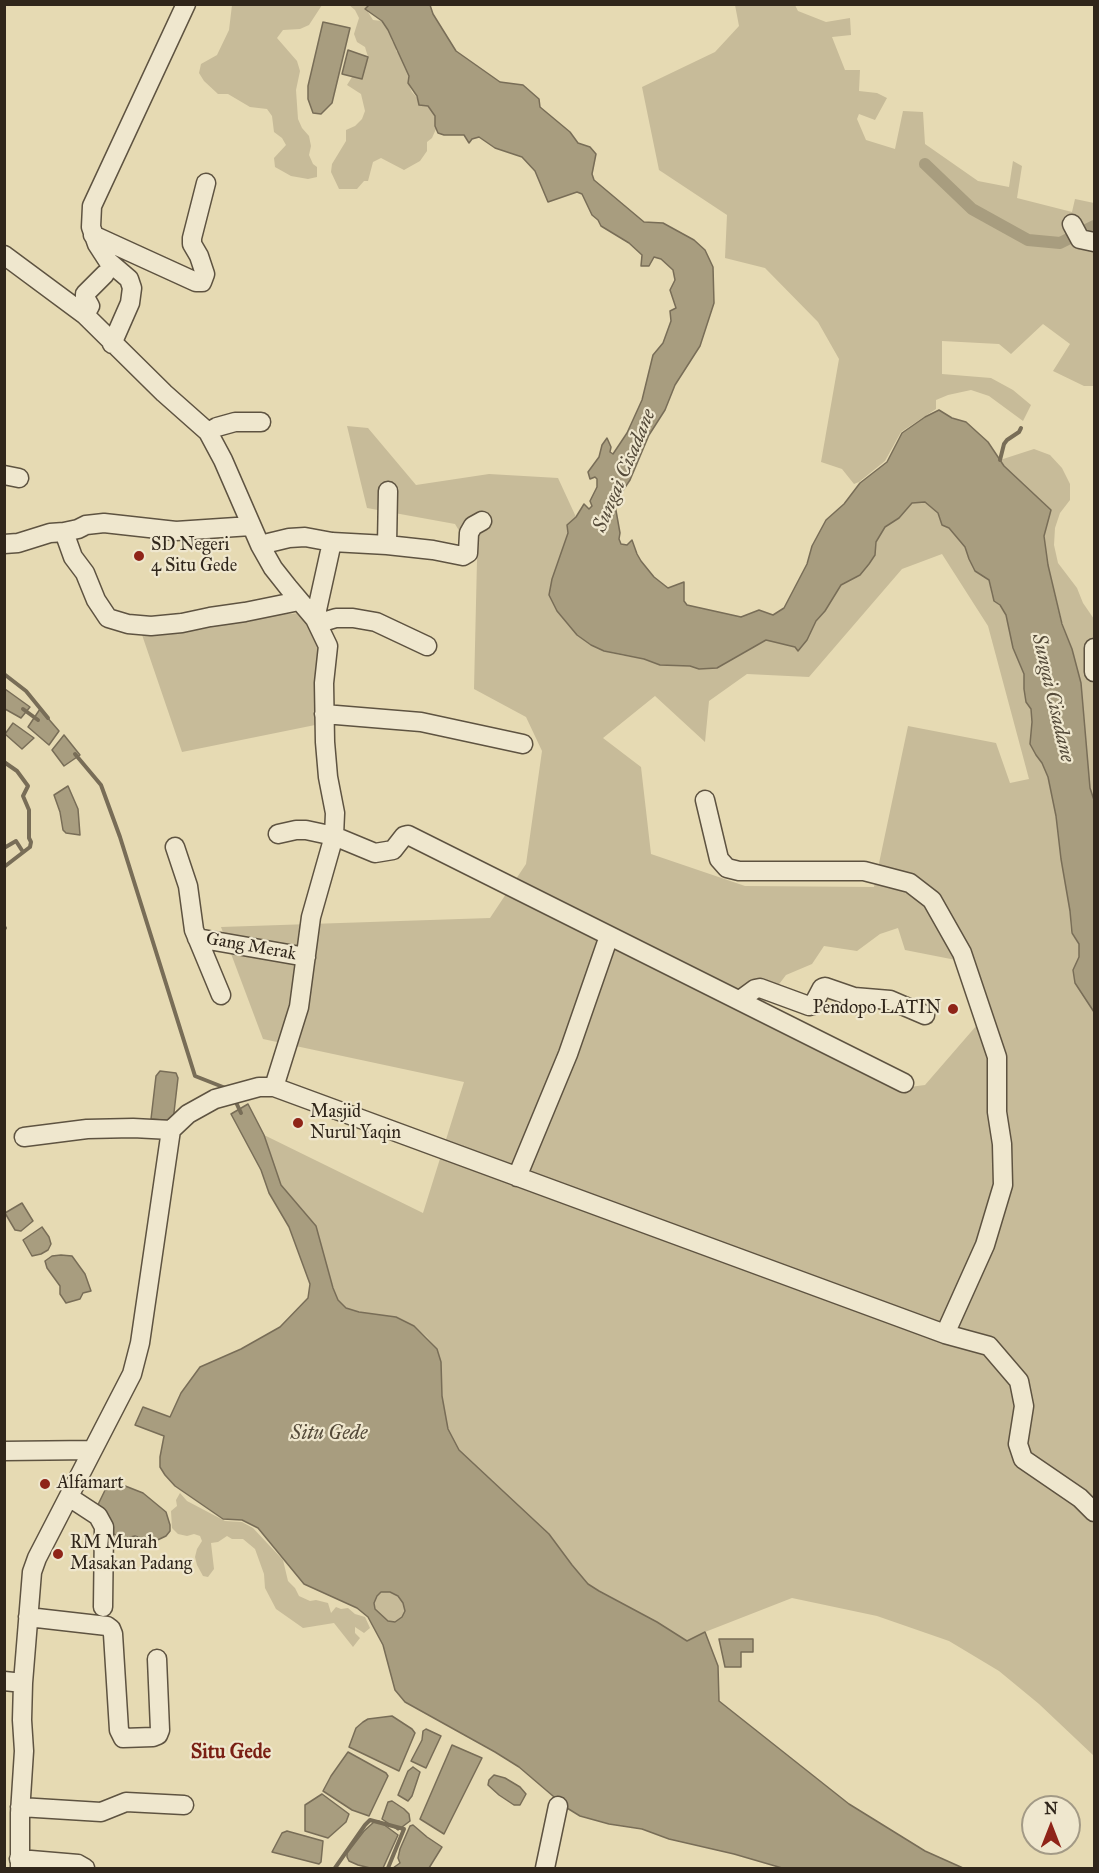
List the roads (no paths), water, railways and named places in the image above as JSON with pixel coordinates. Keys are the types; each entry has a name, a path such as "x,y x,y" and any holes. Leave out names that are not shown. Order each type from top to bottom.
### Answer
{"street":[{"path":"112,344 130,303 132,288 129,279 101,253 93,235 90,218 92,206 186,4"},
{"path":"93,235 196,282 202,282 205,274 192,244 192,238 206,183"},
{"path":"4,255 85,315 112,344 208,432 223,460 260,545 273,568 317,622 328,646 324,683 324,714 328,777 335,813 334,837 311,917 298,1007 274,1087"},
{"path":"129,279 138,256"},
{"path":"85,315 90,306 85,294 105,274"},
{"path":"208,432 236,422 261,422"},
{"path":"387,545 388,491"},
{"path":"260,545 304,537 332,542 433,550 463,556 468,553 469,533 473,526 482,521"},
{"path":"4,544 18,543 50,533 104,523 176,531 251,526"},
{"path":"64,532 73,557 85,573 96,600 108,618 128,624 151,626 182,623 298,601"},
{"path":"317,622 332,542"},
{"path":"317,622 336,618 376,622 427,646"},
{"path":"1095,648 1095,672"},
{"path":"324,714 421,722 523,744"},
{"path":"705,800 719,859 728,868 739,871 864,871 910,884 932,900 962,953 997,1058 997,1112 1002,1144 1003,1185 985,1245 945,1334"},
{"path":"278,834 306,830 334,837 375,853 393,850 404,836 408,835 904,1083"},
{"path":"175,847 188,886 197,938 221,995"},
{"path":"517,1177 568,1054 609,936"},
{"name":"Gang Merak","path":"197,938 306,957"},
{"path":"740,1000 754,989 762,988 809,1006 813,1005 822,988 825,987 854,997 892,1000 925,1015"},
{"path":"84,1869 78,1864 19,1864 24,1751 22,1720 14,1682 28,1617 32,1572 37,1558 126,1387 137,1356 171,1130 188,1114 215,1099 259,1087 274,1087 945,1334 989,1346 1018,1381 1024,1406 1018,1444 1023,1459 1080,1498 1095,1512"},
{"path":"24,1137 87,1129 171,1130"},
{"path":"4,1451 92,1450"},
{"path":"69,1497 98,1516 104,1527 103,1607"},
{"path":"28,1617 107,1626 111,1629 119,1730 123,1738 158,1735 160,1730 157,1659"},
{"path":"21,1807 101,1812 126,1802 184,1805"},
{"path":"544,1869 558,1806"}],"water":[{"name":"Sungai Cisadane","path":"369,5 430,5 433,14 456,51 500,82 523,85 539,99 540,107 570,132 578,143 590,147 596,154 592,174 594,180 644,222 663,223 694,240 705,250 713,267 714,303 700,346 675,385 665,410 649,435 630,480 615,505 621,544 627,545 632,540 641,561 654,577 668,588 684,582 684,601 687,605 741,617 759,610 773,615 784,608 807,564 812,546 826,520 844,504 860,483 887,462 902,433 939,410 952,418 966,422 988,442 1004,466 1051,510 1044,536 1048,565 1062,624 1072,649 1081,683 1090,788 1094,800 1094,1012 1075,983 1073,970 1079,957 1079,944 1072,933 1056,816 1048,777 1030,744 1031,709 1026,702 1024,674 1013,648 1006,615 1000,605 994,601 989,580 975,571 965,547 949,528 942,525 938,513 925,502 912,503 899,518 885,527 876,542 875,555 869,564 860,575 841,585 798,651 795,647 766,640 717,668 699,669 690,666 660,665 644,659 604,651 591,645 577,635 557,611 549,595 552,579 568,533 567,525 576,517 584,504 589,509 592,506 590,501 597,487 597,479 595,477 590,479 588,472 599,457 602,445 607,438 611,447 610,452 613,454 627,433 642,400 653,355 663,343 671,321 670,311 676,308 670,290 675,280 673,270 661,259 654,257 649,266 641,266 642,255 629,243 601,226 592,215 582,194 577,192 548,202 535,171 522,157 495,148 479,137 472,139 469,143 464,135 438,133 435,116 428,106 419,105 417,96 408,83 409,76 388,30 382,21 365,9"},
{"path":"323,22 350,28 332,103 321,114 313,113 308,99 308,86"},
{"path":"348,50 368,57 362,79 342,74"},
{"path":"5,689 30,707 21,718 5,709"},
{"path":"40,709 59,731 49,745 28,727"},
{"path":"13,723 34,738 22,749 5,734"},
{"path":"64,735 80,755 64,766 52,750"},
{"path":"68,786 78,809 80,835 66,833 63,830 54,795"},
{"path":"160,1071 176,1073 178,1078 173,1121 151,1119 156,1076"},
{"name":"Situ Gede","path":"248,1104 264,1135 281,1185 316,1226 338,1300 346,1308 359,1312 396,1317 414,1326 437,1349 441,1362 442,1396 448,1429 459,1450 549,1534 588,1584 687,1641 705,1632 718,1666 719,1701 849,1804 925,1851 963,1868 782,1868 669,1839 642,1829 609,1824 580,1816 567,1808 519,1767 405,1702 395,1690 383,1645 368,1617 357,1608 304,1584 258,1528 242,1520 223,1519 175,1486 160,1467 164,1436 135,1425 143,1407 170,1417 181,1393 200,1367 241,1349 280,1327 308,1298 310,1284 289,1227 269,1193 261,1170 231,1114","holes":["381,1592 390,1592 398,1596 405,1611 402,1617 395,1622 388,1621 375,1609 374,1603 377,1596"]},
{"path":"22,1203 33,1221 21,1231 15,1230 5,1213"},
{"path":"42,1227 51,1244 48,1250 32,1256 23,1240"},
{"path":"52,1256 72,1256 85,1274 91,1291 83,1293 80,1299 66,1303 60,1294 60,1286 47,1268 45,1261"},
{"path":"110,1480 143,1493 166,1512 170,1531 166,1536 149,1544 135,1536 121,1539 90,1521"},
{"path":"719,1639 753,1639 753,1652 741,1652 741,1667 725,1667"},
{"path":"392,1716 415,1733 399,1771 349,1747 356,1728 363,1722 368,1719"},
{"path":"426,1729 441,1736 426,1768 411,1761 422,1740 423,1731"},
{"path":"452,1745 482,1758 444,1834 420,1819"},
{"path":"348,1752 388,1776 369,1816 352,1810 323,1791"},
{"path":"413,1767 420,1772 408,1801 398,1795 408,1771"},
{"path":"494,1775 505,1778 520,1787 526,1794 520,1805 514,1805 488,1785"},
{"path":"322,1794 349,1814 346,1822 328,1838 305,1831 305,1805"},
{"path":"392,1801 409,1814 410,1821 398,1830 382,1819 388,1802"},
{"path":"375,1821 379,1821 398,1835 383,1868 370,1868 349,1861 347,1853"},
{"path":"413,1825 442,1847 429,1868 393,1868 400,1863 398,1858 400,1849 410,1826"},
{"path":"287,1831 323,1841 321,1862 319,1864 272,1852 282,1833"}],"waterway":[{"path":"925,164 972,209 1028,240 1060,243 1094,226"},
{"path":"1000,460 1004,444 1021,428"},
{"path":"4,674 26,691 48,718"},
{"path":"23,709 38,720"},
{"path":"75,754 101,785 120,837 195,1076 228,1089"},
{"path":"4,762 17,771 28,786 23,796 29,810 31,842 30,847 4,867"},
{"path":"4,848 16,841 23,852"},
{"path":"234,1098 241,1113"},
{"path":"335,1868 370,1820 404,1829 388,1868"}],"place":[{"name":"SD Negeri 4 Situ Gede","path":"139,556"},
{"name":"Pendopo LATIN","path":"953,1009"},
{"name":"Masjid Nurul Yaqin","path":"298,1123"},
{"name":"Alfamart","path":"45,1484"},
{"name":"RM Murah Masakan Padang","path":"58,1554"}],"district":[{"name":"Situ Gede","path":"231,1753"}]}
